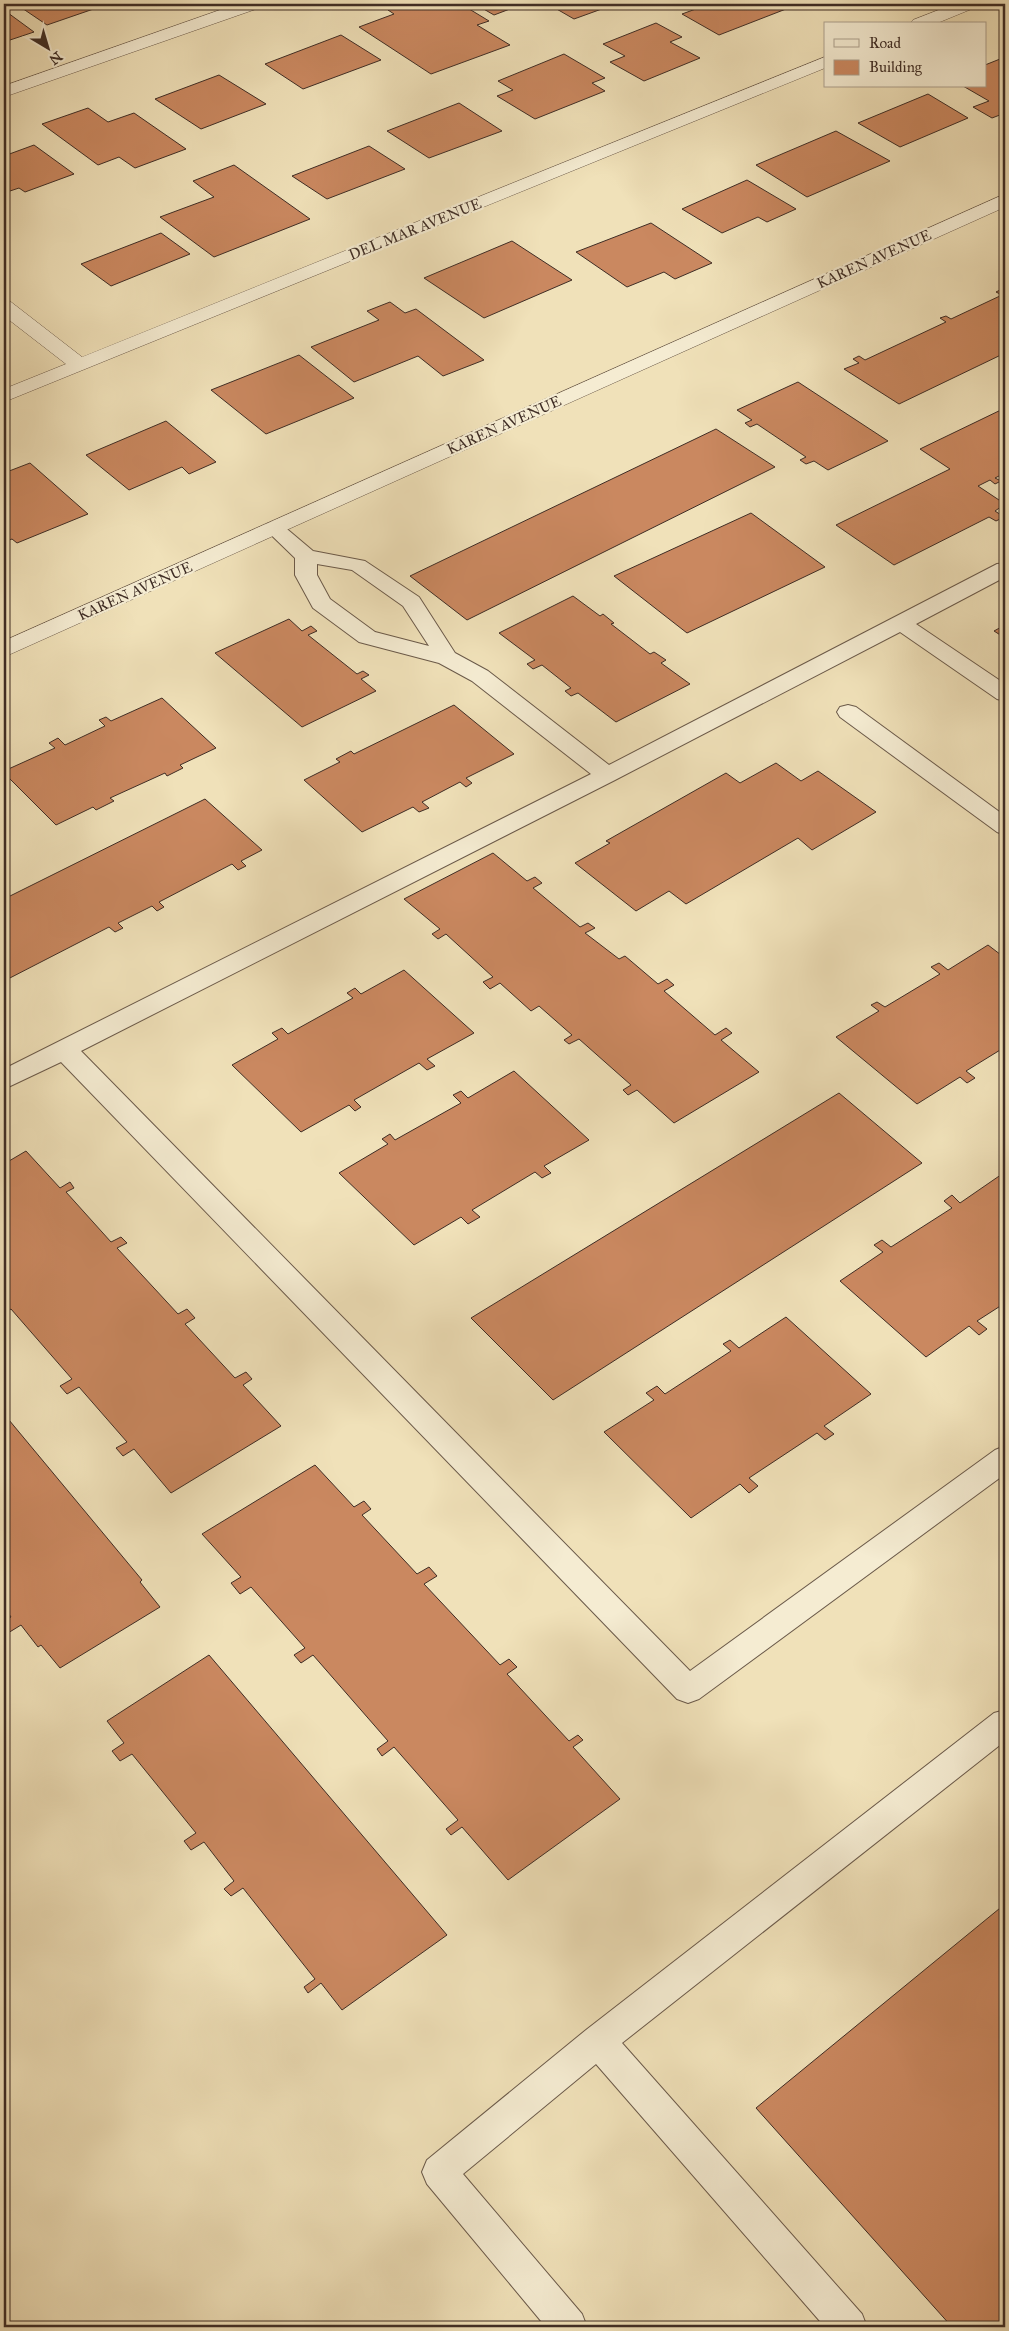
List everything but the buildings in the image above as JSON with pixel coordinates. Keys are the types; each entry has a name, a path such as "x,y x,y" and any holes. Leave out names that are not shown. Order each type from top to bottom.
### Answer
{"street":[{"path":"4,92 253,4"},
{"path":"924,22 968,4"},
{"name":"DEL MAR AVENUE","path":"4,396 824,62"},
{"name":"KAREN AVENUE","path":"4,650 1005,200"},
{"path":"4,306 80,365"}],"lane":[{"path":"274,528 306,556 358,565 411,602 447,658"},
{"path":"306,556 306,575 321,603 367,637 447,658 480,676 608,775"},
{"path":"4,1080 608,775 1005,569"},
{"path":"902,623 1005,694"},
{"path":"848,712 1005,827"},
{"path":"64,1049 688,1690 1005,1458"},
{"path":"569,2327 439,2172 598,2041 1005,1722"},
{"path":"598,2041 849,2327"}]}
